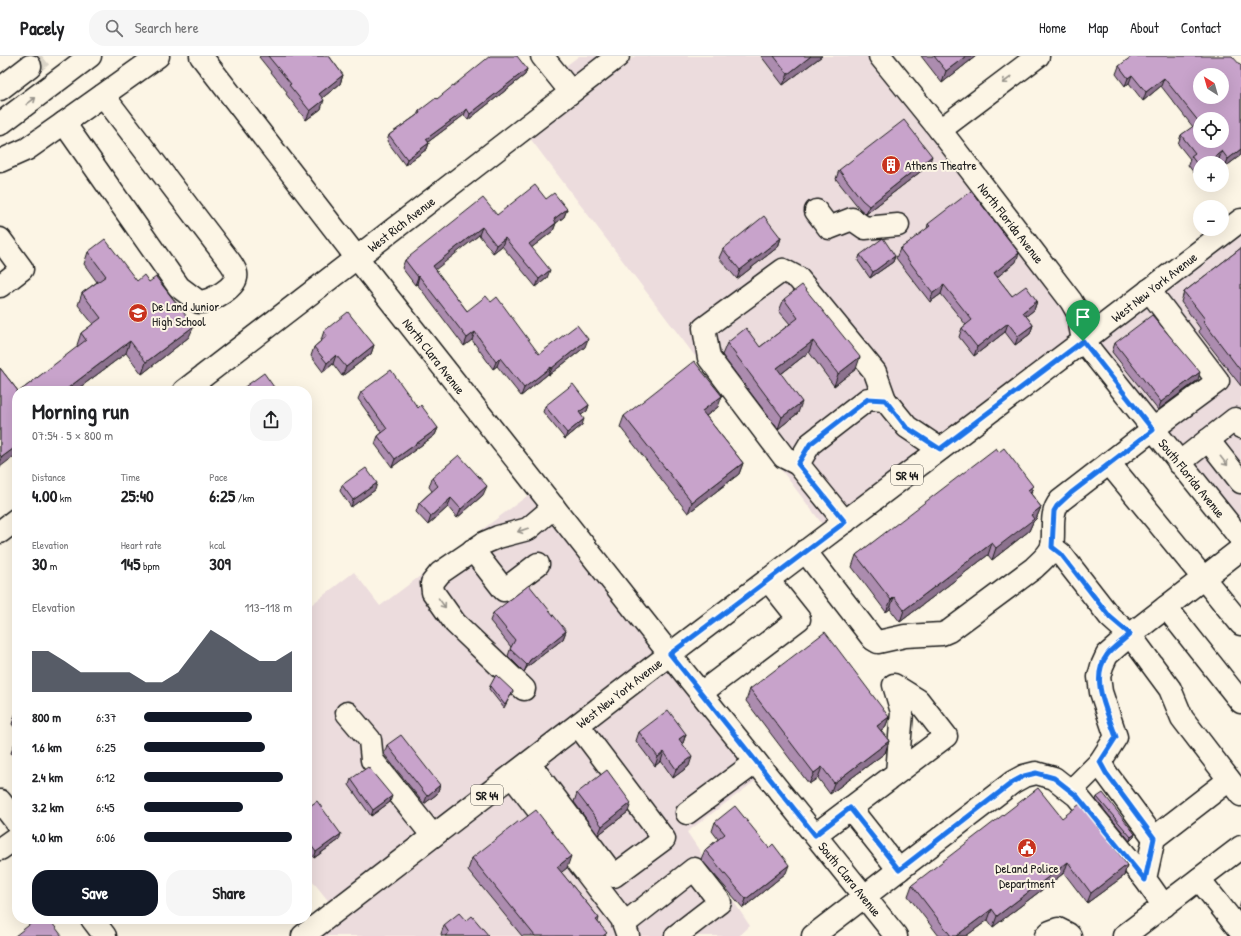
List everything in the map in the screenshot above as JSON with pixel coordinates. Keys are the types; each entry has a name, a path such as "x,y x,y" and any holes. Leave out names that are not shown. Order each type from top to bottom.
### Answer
{"street":[{"path":"0,124 90,56"},
{"path":"0,161 27,148 158,56"},
{"name":"North Clara Avenue","path":"201,56 357,258 670,654"},
{"path":"542,56 571,92"},
{"name":"West Rich Avenue","path":"191,386 618,56"},
{"name":"North Florida Avenue","path":"880,56 940,130 1071,301 1078,313 1083,341"},
{"path":"940,130 1038,56"},
{"path":"0,90 30,66"},
{"path":"64,123 179,286 199,302 206,302 224,292 236,280 236,273 230,262 103,96"},
{"path":"816,211 829,228 852,219 865,228 898,226"},
{"name":"West New York Avenue","path":"303,936 578,724 1241,220"},
{"path":"0,240 22,269 0,286"},
{"path":"845,522 798,464 784,457 709,358 704,328 783,270 798,278 875,372 885,400 906,427 940,449"},
{"path":"805,551 873,639 878,642 905,636 942,634 949,631 1034,568 1052,547 1054,511 1057,506 1109,463 1218,381 1149,290"},
{"name":"South Florida Avenue","path":"1083,341 1240,539"},
{"path":"798,464 810,444 868,399 885,400"},
{"path":"1180,462 1234,419 1241,427"},
{"path":"1208,440 1241,482"},
{"path":"1109,463 1241,624"},
{"path":"524,689 455,623 433,592 432,583 440,573 484,543 498,537 528,529 554,507"},
{"path":"0,532 12,523"},
{"path":"1071,791 1100,762 1116,737 1101,692 1099,677 1107,655 1130,634 1204,578 1240,539"},
{"path":"1052,547 1061,554 1110,617 1130,634 1170,689 1182,718 1235,787 1154,838 1145,880"},
{"path":"473,550 504,590 538,564"},
{"path":"701,693 799,619 768,580"},
{"path":"1166,607 1241,702"},
{"name":"South Clara Avenue","path":"670,654 896,936"},
{"path":"347,713 370,740 372,760 433,836"},
{"path":"529,762 614,876 664,839 578,724"},
{"path":"686,813 756,762"},
{"path":"1100,762 1106,773 1154,838"},
{"path":"815,835 896,773"},
{"path":"813,936 1013,782 1024,776 1036,773 1054,778 1077,796 1145,880 1164,906"},
{"path":"512,776 622,919 626,930 694,869 720,902 676,936"},
{"path":"0,801 12,817"},
{"path":"850,808 899,870"},
{"path":"0,849 12,841"},
{"path":"1124,936 1241,847"},
{"path":"1199,879 1241,932"},
{"path":"96,924 105,936"},
{"path":"1046,936 1058,929 1070,936"}],"shaded area":[{"path":"579,56 602,56 572,79 563,68"},
{"path":"635,56 869,56 933,135 1069,315 1073,337 823,525 529,137"},
{"path":"1241,232 1241,520 1238,522 1096,344"},
{"path":"531,493 657,652 330,903 312,880 312,604 354,572 380,606"},
{"path":"669,667 758,779 687,832 750,926 739,936 319,936"}],"building":[{"path":"268,56 329,56 343,75 319,94 324,100 310,111 289,85 291,84"},
{"path":"490,56 517,56 527,69 470,114 467,109 426,139 429,143 407,159 389,135 420,113 419,111 436,98 437,99"},
{"path":"774,56 811,56 788,74"},
{"path":"934,56 966,56 946,71"},
{"path":"1132,56 1232,56 1241,66 1241,149 1229,158 1229,156 1226,156 1222,151 1216,156 1193,156 1193,159 1191,156 1195,153 1181,135 1193,126 1193,148 1229,148 1229,112 1193,112 1193,114 1164,78 1146,92 1132,75 1128,78 1119,66"},
{"name":"Athens Theatre","path":"904,120 932,156 869,206 862,200 839,170"},
{"path":"535,185 546,199 554,193 567,209 554,219 556,223 529,244 550,270 539,279 505,238 496,245 482,227 433,266 467,311 486,296 491,302 497,297 539,354 577,325 588,339 524,388 500,358 496,362 475,332 467,338 405,260 483,198 497,215"},
{"path":"971,191 1019,253 994,273 1012,296 1026,286 1037,301 1023,312 1033,325 1018,336 1008,323 977,347 962,328 972,320 944,285 933,293 900,249 930,226 928,224"},
{"path":"764,216 781,238 740,270 723,249"},
{"path":"883,238 895,256 873,272 860,255"},
{"path":"105,239 137,281 144,275 149,282 156,277 194,326 146,362 130,341 71,386 26,386 86,340 81,333 101,318 82,293 106,276 88,252"},
{"path":"1241,248 1241,371 1203,321 1205,319 1184,292"},
{"path":"802,285 860,357 838,374 813,341 777,368 802,402 782,417 727,343 746,328 760,347 798,318 784,299"},
{"path":"348,312 374,345 346,367 336,355 327,363 314,347 327,336 324,331"},
{"path":"1152,315 1200,372 1161,402 1115,343"},
{"path":"694,361 722,396 702,411 743,463 692,502 624,416"},
{"path":"0,368 14,386 12,386 12,450 2,457 0,455"},
{"path":"391,370 418,408 421,405 438,428 395,459 378,436 387,429 361,392"},
{"path":"264,373 273,386 246,386"},
{"path":"573,384 589,405 579,412 584,419 567,433 545,406"},
{"path":"996,448 999,452 1004,448 1033,486 1028,490 1041,507 1031,515 1034,519 996,548 992,543 904,610 894,597 891,600 856,555"},
{"path":"459,455 487,486 461,509 451,498 431,516 419,503 438,486 432,478"},
{"path":"366,468 377,483 353,500 342,485"},
{"path":"529,585 566,631 530,660 527,665 510,649 515,640 493,613"},
{"path":"825,632 889,717 877,726 889,741 834,783 822,767 814,773 750,689"},
{"path":"496,675 513,691 505,705 490,686"},
{"path":"668,710 686,734 679,739 692,757 676,769 664,752 658,757 639,732"},
{"path":"401,735 440,785 427,796 387,745"},
{"path":"368,767 392,796 373,810 351,779"},
{"path":"607,770 631,803 602,826 577,793"},
{"path":"1038,788 1062,818 1080,804 1114,845 1127,865 1091,893 1068,862 997,916 992,909 956,936 951,936 912,885"},
{"path":"1103,793 1135,834 1131,837 1097,797"},
{"path":"317,801 341,834 316,852 312,847 312,804"},
{"path":"735,806 769,848 773,844 789,865 746,899 705,850 725,834 715,822"},
{"path":"536,810 571,856 557,867 599,918 596,920 607,933 603,936 535,936 472,858 519,821 520,822"},
{"path":"459,913 466,921 472,916 489,936 445,936 449,933 444,925"},
{"path":"31,924 53,924 62,936 15,936"}],"tunnel":[{"path":"30,66 42,56"}],"place":[{"name":"Athens Theatre","path":"891,165"},
{"name":"De Land Junior High School","path":"138,313"},
{"name":"DeLand Police Department","path":"1027,848"}],"route":[{"path":"1083,341 1153,430 1060,501 1054,511 1052,547 1061,554 1110,617 1130,634 1107,655 1099,677 1101,692 1116,737 1100,762 1106,773 1154,838 1145,880 1077,796 1054,778 1036,773 1024,776 1013,782 899,870 850,808 815,835 670,654 845,522 798,464 810,444 868,399 885,400 906,427 940,449 1083,341"}]}
